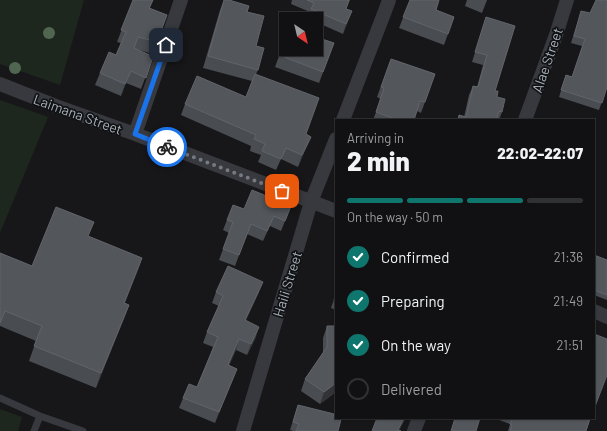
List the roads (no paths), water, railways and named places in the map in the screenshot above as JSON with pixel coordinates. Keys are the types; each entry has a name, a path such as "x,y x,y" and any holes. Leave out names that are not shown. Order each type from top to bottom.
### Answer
{"street":[{"path":"135,134 181,0"},
{"path":"343,119 389,0"},
{"name":"Alae Street","path":"525,119 567,0"},
{"name":"Laimana Street","path":"0,84 335,211"},
{"name":"Haili Street","path":"243,431 311,202 335,142"},
{"path":"595,311 607,317"},
{"path":"414,431 419,419"}],"lane":[{"path":"0,398 40,416 83,431"},
{"path":"34,431 40,416"}]}
